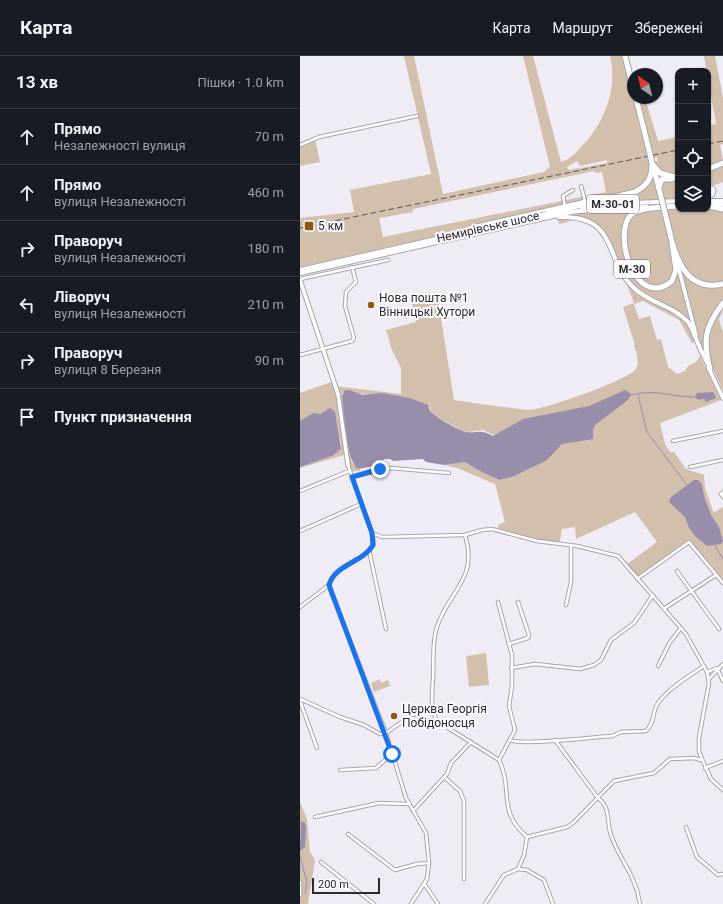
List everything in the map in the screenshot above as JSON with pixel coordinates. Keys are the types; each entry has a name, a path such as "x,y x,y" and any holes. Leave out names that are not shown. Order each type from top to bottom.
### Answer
{"highway":[{"path":"625,56 628,68"},
{"name":"М-30","path":"638,104 652,163 659,188 667,221 676,270 672,281 664,286 654,288 641,282 634,273 627,252 624,235 625,226 629,217 634,212 663,207 675,206"},
{"path":"652,163 660,173 675,178"},
{"path":"548,215 635,192 650,180 652,163"},
{"path":"711,167 723,163"},
{"path":"659,188 661,180 675,179"},
{"path":"711,205 723,204"},
{"path":"711,206 723,209"},
{"path":"672,243 680,265 689,276 707,285 723,284"},
{"path":"710,370 705,351 706,333 711,321 723,303"}],"main road":[{"path":"711,201 723,200"},
{"name":"Немирівське шосе","path":"300,270 596,205 675,201"},
{"name":"Немирівське шосе","path":"300,273 548,215 597,209 663,207"},
{"path":"548,215 578,218 598,228 606,237 624,275 631,285 638,292 685,320 690,326 702,352"}],"street":[{"path":"300,145 319,137 417,116"},
{"path":"454,235 471,227 585,201 581,186"},
{"path":"565,206 563,196 573,190"},
{"path":"672,243 702,352 723,398"},
{"path":"300,607 329,585 340,570 369,550 373,543 372,533 349,471 338,394 300,280 388,260"},
{"path":"300,355 352,340 354,338 345,306 346,292 356,282 352,267"},
{"path":"673,442 723,431"},
{"path":"690,467 723,460"},
{"path":"352,477 390,468 449,473"},
{"path":"300,491 349,471"},
{"path":"723,492 721,494 723,497"},
{"path":"300,531 361,504"},
{"path":"372,533 382,537 465,535 492,529 537,541 577,546 618,556 681,628 694,645 707,672 709,679 699,738 699,752 701,760 713,781 723,790"},
{"path":"438,721 434,713 432,698 436,631 449,601 466,573 469,554 465,535"},
{"path":"637,579 689,542 723,582"},
{"path":"566,605 571,582 571,546"},
{"path":"369,550 386,629"},
{"path":"677,571 719,629"},
{"path":"665,608 716,575"},
{"path":"329,585 386,733 409,804 425,830 429,863 428,876 425,885 411,904"},
{"path":"511,668 535,664 580,668 594,665 601,660 611,640 630,628 652,595"},
{"path":"498,602 512,655 512,686 510,706 515,730 499,760"},
{"path":"509,644 528,638 529,635 518,602"},
{"path":"658,666 670,642 681,628"},
{"path":"707,672 723,664"},
{"path":"510,740 515,742 555,740 612,736 621,732 646,731 652,722 659,702 687,677 704,666"},
{"path":"709,679 717,668"},
{"path":"717,668 723,682"},
{"path":"300,700 340,717 364,725 380,734 386,733 410,718 438,721 499,760 506,781 508,814 517,829 526,837"},
{"path":"300,700 317,748"},
{"path":"428,719 434,713"},
{"path":"385,727 386,733"},
{"path":"555,740 607,808 610,832 637,886 640,904"},
{"path":"413,811 444,778 451,763 471,742"},
{"path":"694,758 699,752"},
{"path":"340,770 376,768 392,754"},
{"path":"526,837 566,827 598,798 614,781 654,773 670,759 694,758 701,760"},
{"path":"705,768 723,761"},
{"path":"444,778 460,791 464,801 464,879"},
{"path":"315,817 379,803 409,804"},
{"path":"686,827 697,857 718,875 723,874"},
{"path":"348,834 395,870 417,864 429,863"},
{"path":"518,869 524,855 526,837"},
{"path":"321,862 374,904"},
{"path":"485,904 504,874 518,869 527,870 544,880 553,904"},
{"path":"300,882 300,895"},
{"path":"425,885 438,904"}],"shaded area":[{"path":"404,56 414,56 443,194 544,172 550,167 523,56 533,56 561,162 570,158 579,150 596,128 602,117 607,105 612,81 610,56 623,56 627,72 627,104 635,104 649,163 658,161 657,157 654,158 640,104 647,104 658,141 675,138 675,201 598,204 597,200 300,267 300,218 354,212 350,190 431,174","holes":["607,160 607,163 569,170 567,167 577,161 580,166","594,171 595,173 602,172 606,192 383,237 379,218 413,212 413,209"]},
{"path":"704,56 715,56 723,98 723,144 720,145 723,161 711,166 711,125 716,124 711,96 711,68 706,68"},
{"path":"315,139 320,162 300,166 300,142 306,143"},
{"path":"723,164 723,182 712,186 711,191 711,176 711,169"},
{"path":"711,208 723,208 723,310 719,319 723,332 723,391 705,351 699,353 695,342 692,343 679,320 643,301 634,304 639,319 650,316 657,340 661,339 668,367 677,374 685,371 688,366 696,362 700,356 721,400 660,423 665,444 670,452 674,452 686,469 704,475 705,488 713,511 715,512 723,507 723,583 689,542 637,579 626,565 657,542 635,512 576,539 575,527 562,529 559,545 499,531 498,525 505,522 495,484 457,468 444,465 465,462 473,468 498,480 515,476 532,468 496,436 483,430 467,432 461,430 437,417 431,412 430,407 405,397 342,393 352,463 361,471 349,471 338,406 344,455 300,468 332,456 341,449 340,439 329,409 300,421 300,393 334,381 335,386 401,394 401,368 392,350 386,330 416,322 411,300 437,293 454,400 527,410 535,409 549,406 584,394 630,374 636,369 638,360 623,307 634,303 620,268 605,240 596,229 587,222 577,219 559,224 557,216 612,209 711,212"},
{"path":"345,390 362,395 382,393 410,398 428,405 433,414 458,429 466,432 484,432 493,436 523,419 589,406 625,390 631,394 628,400 595,425 593,429 593,439 562,444 547,460 515,476 499,480 465,462 444,465 426,462 423,459 393,461 390,459 384,459 379,465 358,469 351,456 346,435 342,396"},
{"path":"713,392 716,398 706,402 704,399 698,400 695,397 697,393"},
{"path":"330,408 335,412 341,449 332,456 300,467 300,421 313,413 320,414"},
{"path":"694,480 698,480 702,484 704,496 711,515 719,527 723,541 721,544 707,546 695,536 689,528 685,517 669,502 671,497"},
{"path":"486,653 489,685 469,687 466,656"},
{"path":"380,679 381,683 388,680 390,686 374,692 371,683"},
{"path":"300,802 307,819 310,852 315,860 308,904 300,904"},
{"path":"301,821 305,823 306,827 305,847 300,851"}],"waterway":[{"path":"631,395 649,392 697,397"},
{"path":"638,395 647,432 687,485"},
{"path":"714,544 723,559"},
{"path":"300,856 307,882 305,894"}],"railway":[{"path":"711,143 723,141"},
{"path":"300,228 675,151"}],"place":[{"name":"5 км","path":"309,226"},
{"name":"Нова пошта №1 Вінницькі Хутори","path":"371,305"},
{"name":"Церква Георгія Побідоносця","path":"394,716"}],"route":[{"path":"380,469 352,477 372,533 373,545 371,549 340,570 331,580 329,589 386,733 392,754"}]}
